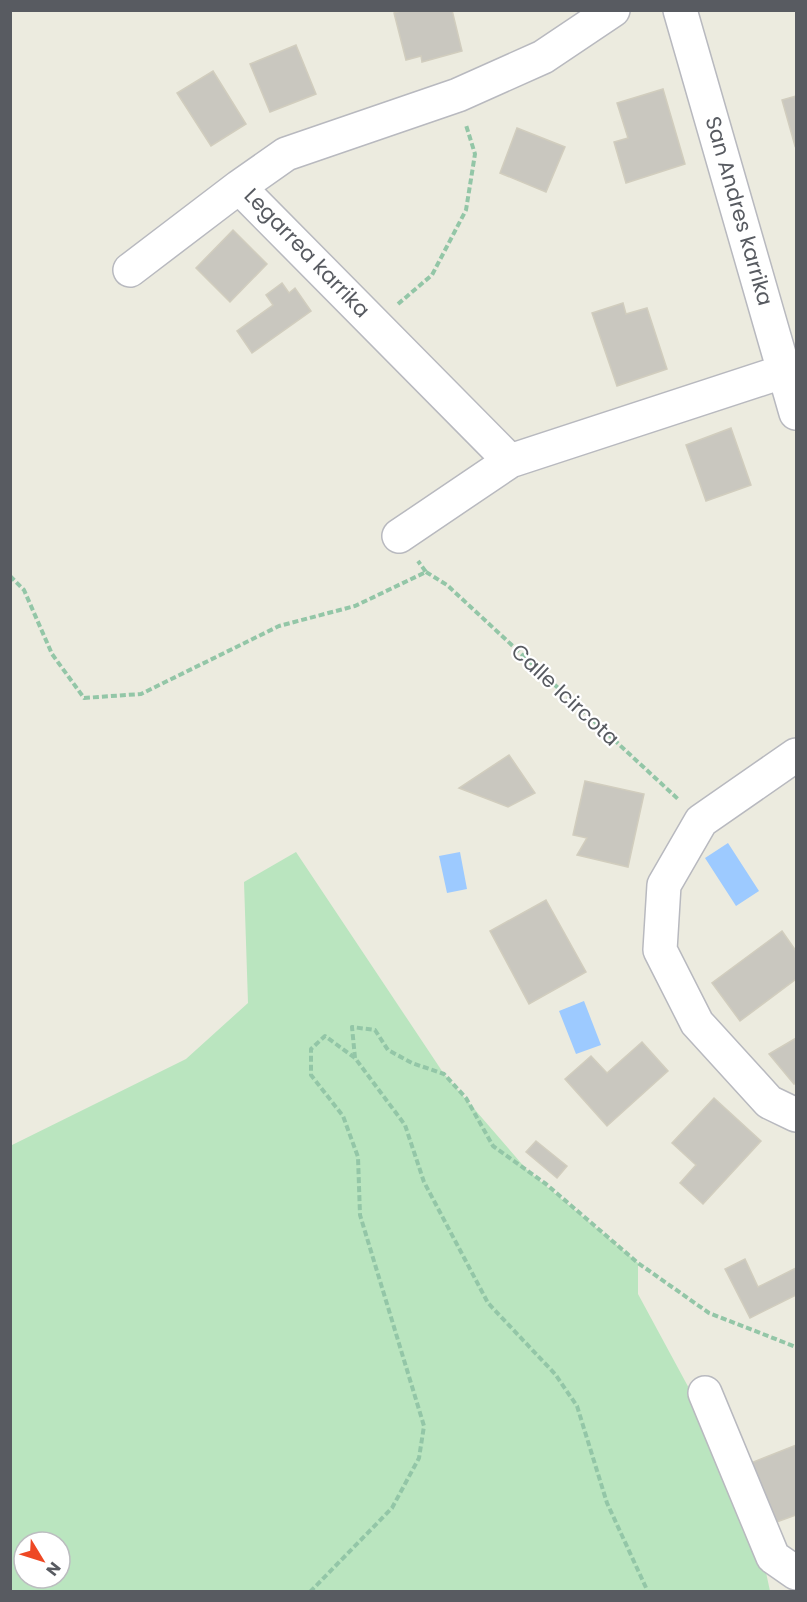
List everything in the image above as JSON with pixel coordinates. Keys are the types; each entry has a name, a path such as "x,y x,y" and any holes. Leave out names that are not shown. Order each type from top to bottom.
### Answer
{"street":[{"name":"Legarrea karrika","path":"510,461 240,187 286,154 458,95 543,57 613,10"},
{"name":"San Andres karrika","path":"680,10 796,413"},
{"path":"130,270 240,187"},
{"path":"399,536 510,461 785,371"},
{"path":"796,754 701,821 664,885 660,950 697,1023 770,1102 796,1115"},
{"path":"705,1393 773,1557 796,1573"},
{"path":"789,1592 796,1582"}],"path":[{"path":"374,323 432,275 466,210 475,154 458,95"},
{"name":"Calle Icircota","path":"399,536 426,572 447,585 701,821"},
{"path":"10,576 24,590 52,654 84,698 141,694 279,626 355,606 426,572"},
{"path":"356,1058 352,1027 375,1030 388,1050 412,1063 444,1074 466,1098 493,1146 546,1184 638,1263 709,1313 796,1347"},
{"path":"310,1592 392,1508 419,1458 424,1426 360,1215 358,1157 343,1116 311,1075 311,1049 325,1036 356,1058 405,1125 424,1182 488,1303 555,1374 577,1406 607,1503 648,1592"}],"green space":[{"path":"296,852 444,1074 527,1170 638,1263 638,1294 751,1503 770,1591 11,1591 10,1146 186,1059 248,1003 244,882"}],"water":[{"path":"728,843 759,891 736,906 705,858"},
{"path":"460,852 467,889 447,893 439,856"},
{"path":"584,1001 601,1045 576,1054 559,1011"}],"building":[{"path":"404,10 452,10 462,51 422,62 421,56 406,60 394,13"},
{"path":"296,45 316,94 270,112 250,64"},
{"path":"213,71 246,124 211,146 177,93"},
{"path":"663,89 685,164 626,183 614,142 628,138 617,103"},
{"path":"796,96 796,145 795,146 782,100"},
{"path":"517,128 565,147 546,192 500,173"},
{"path":"233,230 267,264 230,302 196,268"},
{"path":"282,283 289,293 295,288 311,311 252,353 237,331 273,305 266,295"},
{"path":"623,303 626,314 647,308 667,369 617,386 592,313"},
{"path":"731,428 751,485 706,501 686,445"},
{"path":"509,755 535,793 508,807 459,788"},
{"path":"585,781 644,794 628,867 577,855 587,838 573,835"},
{"path":"546,900 586,972 529,1004 490,931"},
{"path":"782,931 796,951 796,979 740,1021 712,983"},
{"path":"796,1038 796,1083 794,1084 769,1054"},
{"path":"642,1042 668,1071 607,1126 565,1079 591,1056 607,1073"},
{"path":"714,1098 761,1141 703,1204 680,1183 696,1165 672,1143"},
{"path":"536,1141 567,1166 557,1178 526,1152"},
{"path":"745,1259 758,1287 796,1268 796,1295 750,1318 725,1269"},
{"path":"796,1445 796,1515 771,1524 746,1465"}]}
